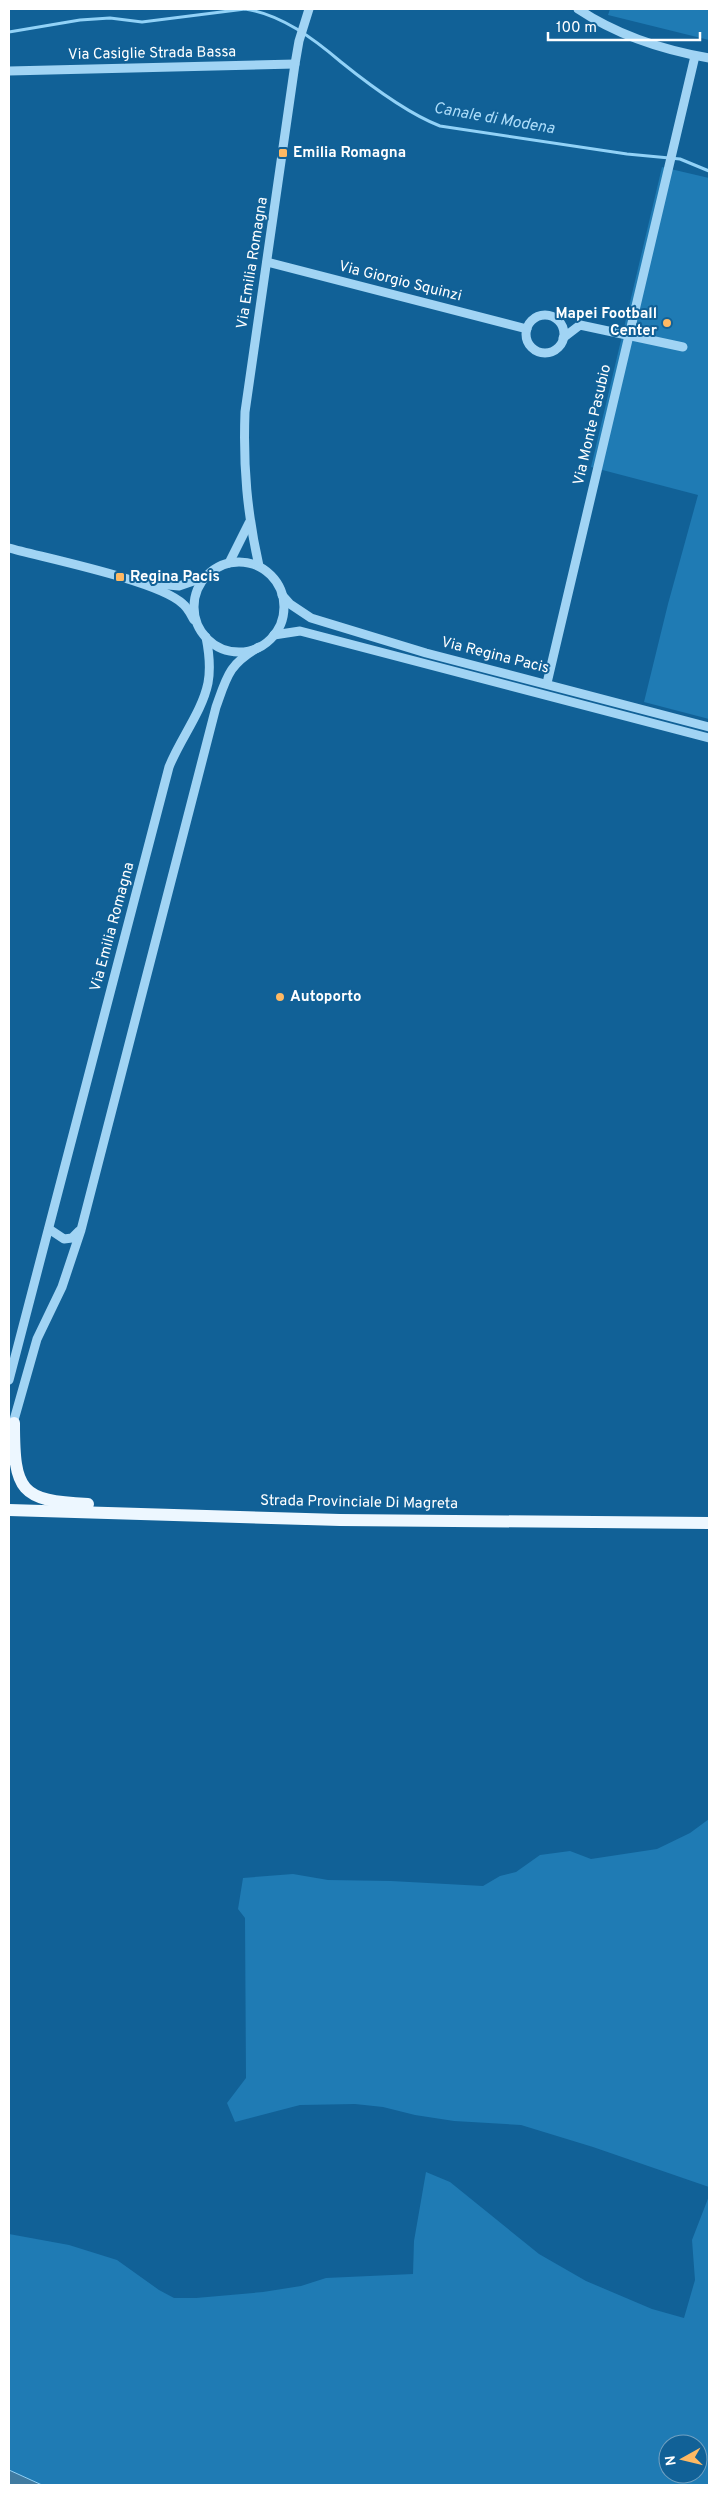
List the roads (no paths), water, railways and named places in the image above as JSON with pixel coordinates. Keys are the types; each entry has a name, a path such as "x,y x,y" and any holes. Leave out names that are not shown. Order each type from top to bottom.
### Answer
{"main road":[{"path":"14,1423 14,1458 25,1489 38,1498 52,1502 111,1505 131,1514"},
{"name":"Strada Provinciale Di Magreta","path":"9,1510 340,1520 709,1524"}],"street":[{"name":"Via Emilia Romagna","path":"259,566 249,523 243,459 245,412 295,64 299,42 309,9"},
{"path":"578,9 605,26 642,40 695,56 709,58"},
{"name":"Via Monte Pasubio","path":"547,683 695,56"},
{"name":"Via Casiglie Strada Bassa","path":"9,71 295,64"},
{"name":"Via Giorgio Squinzi","path":"267,262 527,328"},
{"path":"563,338 562,325 553,316 547,315 534,318 527,328 527,340 539,352 550,352 556,349 563,338 580,325 683,348"},
{"path":"229,563 249,523"},
{"path":"9,548 137,582 175,598 184,604 198,626"},
{"path":"137,582 179,586 206,576 216,568 229,563 244,562 259,566 273,578 282,595 283,616 274,635"},
{"name":"Via Emilia Romagna","path":"206,576 198,587 195,600 198,626 206,637 217,646 230,651 245,651 259,647"},
{"name":"Via Regina Pacis","path":"282,595 290,604 311,618 426,653 547,683 709,727"},
{"name":"Via Regina Pacis","path":"274,635 300,631 709,738"},
{"name":"Via Emilia Romagna","path":"9,1436 37,1339 62,1287 81,1230 216,707 228,673 241,657 259,647 274,635"},
{"name":"Via Emilia Romagna","path":"9,1380 169,767 177,745 198,708 208,683 210,659 206,637"},
{"path":"48,1229 64,1240 72,1238 81,1230"}],"waterway":[{"name":"Canale di Modena","path":"245,9 271,16 296,29 389,97 415,114 440,126 627,154 680,159 709,171"},
{"name":"Canale di Modena","path":"9,32 80,20 110,18 142,22 245,9"}],"place":[{"name":"Emilia Romagna","path":"283,153"},
{"name":"Mapei Football Center","path":"667,323"},
{"name":"Regina Pacis","path":"120,577"},
{"name":"Autoporto","path":"280,997"}]}
